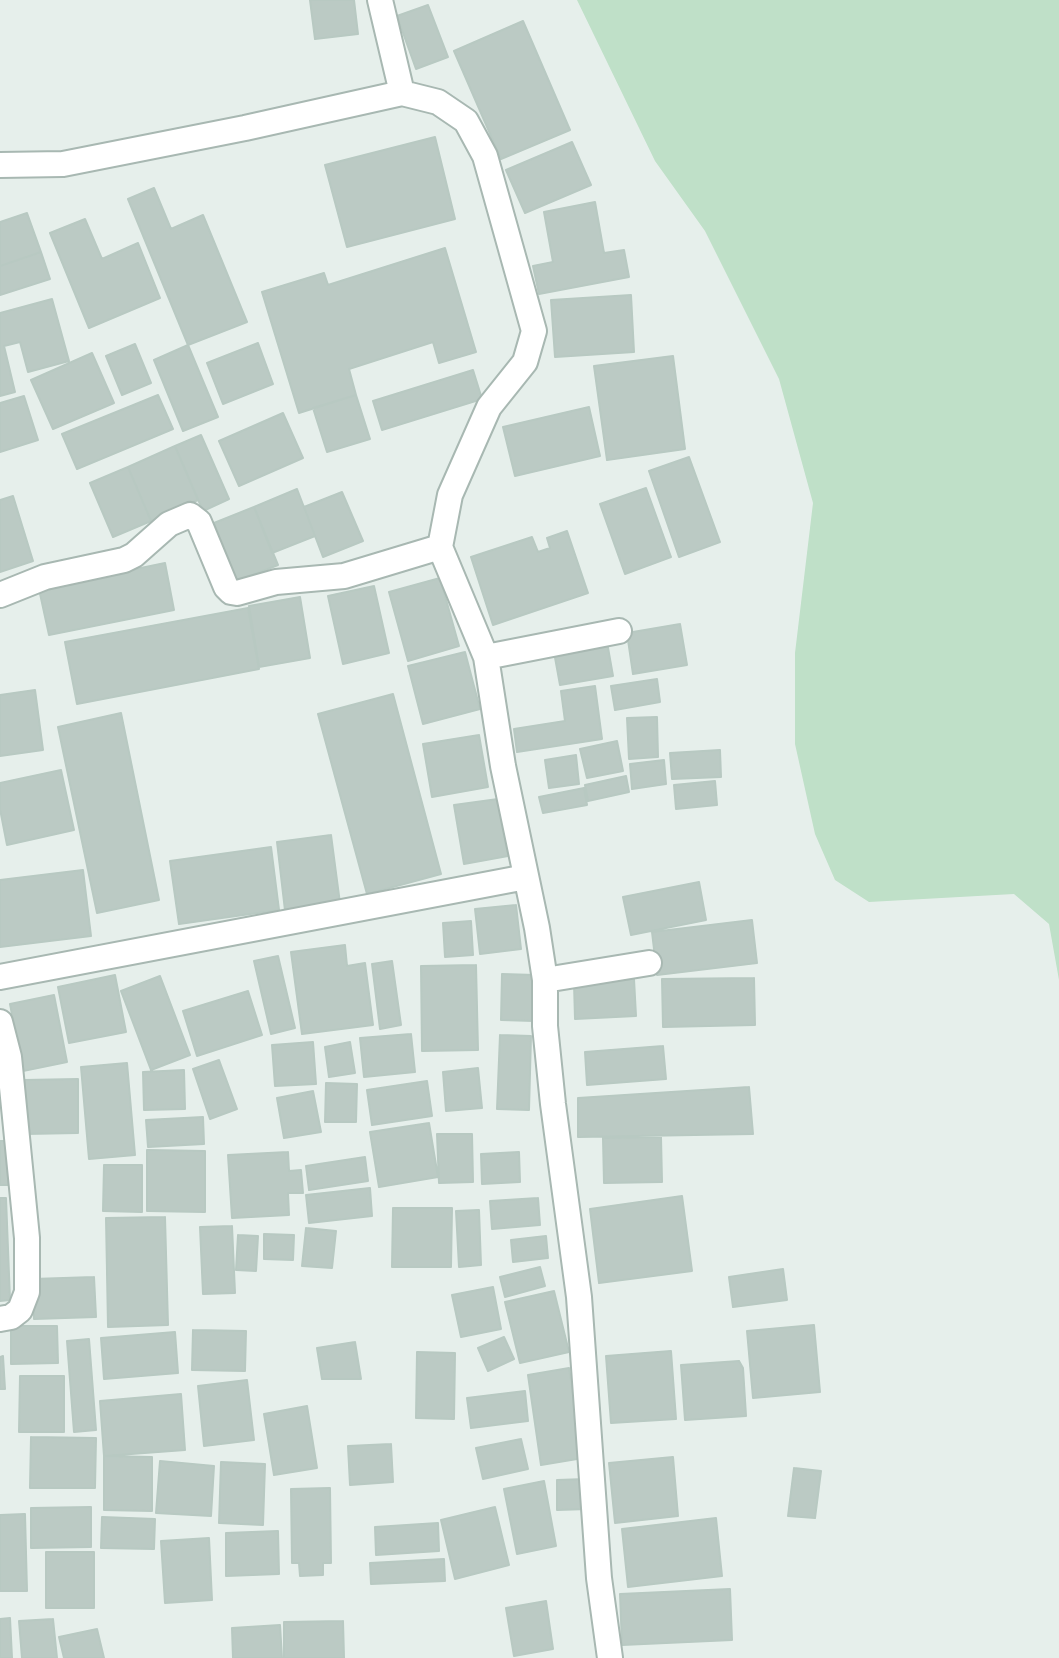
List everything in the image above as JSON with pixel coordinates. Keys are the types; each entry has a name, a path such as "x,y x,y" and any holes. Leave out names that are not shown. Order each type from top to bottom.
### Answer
{"street":[{"path":"380,0 402,93"},
{"path":"0,165 63,164 402,93 438,102 466,121 485,156 534,331 525,362 489,407 450,495 440,547 486,657 503,766 545,980 549,1073 579,1297 599,1578 610,1658"},
{"path":"0,595 45,577 124,560 169,524 190,515 199,522 226,587 237,593 276,582 344,576 440,547"},
{"path":"486,657 619,631"},
{"path":"0,977 526,877"},
{"path":"545,980 649,963"},
{"path":"0,1022 9,1057 27,1238 27,1292 20,1310 11,1317 0,1319"}],"green space":[{"path":"577,0 1059,0 1059,980 1049,924 1014,894 869,902 835,880 815,834 795,744 795,653 813,503 779,379 705,231 655,161"}],"building":[{"path":"310,0 354,0 358,34 315,39"},
{"path":"428,5 448,57 416,69 397,16"},
{"path":"523,21 570,130 501,159 454,51"},
{"path":"435,137 455,219 347,247 325,165"},
{"path":"572,142 591,185 525,213 506,170"},
{"path":"154,188 171,229 203,215 247,322 188,345 128,199"},
{"path":"595,202 604,253 624,250 629,277 539,294 533,266 553,262 544,212"},
{"path":"27,213 41,252 0,266 0,222"},
{"path":"85,219 102,259 138,243 160,298 89,328 50,233"},
{"path":"445,248 476,352 439,363 433,342 349,369 356,395 299,413 262,292 324,273 328,285"},
{"path":"41,252 50,279 0,295 0,266"},
{"path":"631,295 634,352 555,357 551,300"},
{"path":"52,299 69,361 28,372 20,342 4,346 15,392 0,396 0,313"},
{"path":"258,343 273,384 223,404 207,363"},
{"path":"135,344 151,383 122,395 106,356"},
{"path":"188,345 218,417 183,431 154,360"},
{"path":"92,353 114,403 53,429 31,380"},
{"path":"673,356 685,449 607,460 594,366"},
{"path":"473,370 482,399 382,430 373,401"},
{"path":"158,395 173,429 77,469 62,434"},
{"path":"356,395 370,439 327,452 313,408"},
{"path":"24,396 38,440 0,452 0,403"},
{"path":"589,407 600,456 515,476 503,427"},
{"path":"283,413 303,458 239,486 219,441"},
{"path":"201,435 229,499 203,511 175,446"},
{"path":"175,446 198,500 151,521 128,467"},
{"path":"689,457 720,542 679,557 649,471"},
{"path":"128,467 151,521 113,537 90,483"},
{"path":"646,488 671,557 625,574 600,504"},
{"path":"297,489 315,536 272,553 254,507"},
{"path":"342,492 363,541 323,557 304,507"},
{"path":"13,496 33,561 0,572 0,500"},
{"path":"254,507 278,565 237,581 214,523"},
{"path":"567,531 588,593 493,625 471,557 532,537 538,552 550,548 547,538"},
{"path":"165,563 174,610 49,635 39,589"},
{"path":"440,578 459,646 408,661 389,592"},
{"path":"374,586 389,653 343,664 328,596"},
{"path":"300,597 310,658 259,667 249,606"},
{"path":"248,608 259,669 77,704 65,642"},
{"path":"680,624 687,665 633,674 627,633"},
{"path":"607,642 613,676 560,685 554,652"},
{"path":"465,652 480,709 423,724 408,666"},
{"path":"657,679 660,702 615,710 611,686"},
{"path":"595,686 602,739 517,752 514,729 565,721 561,691"},
{"path":"35,690 43,750 0,756 0,695"},
{"path":"393,694 441,874 367,894 318,714"},
{"path":"121,713 159,900 97,913 58,727"},
{"path":"657,717 658,757 629,759 627,718"},
{"path":"479,735 488,787 432,797 423,744"},
{"path":"617,741 623,771 587,778 580,749"},
{"path":"720,750 721,777 672,779 670,753"},
{"path":"576,755 579,784 549,788 545,760"},
{"path":"664,760 666,784 632,789 630,764"},
{"path":"61,770 74,830 7,845 0,809 0,783"},
{"path":"626,776 629,792 588,801 585,785"},
{"path":"715,781 717,805 676,809 674,785"},
{"path":"584,788 587,805 543,813 539,797"},
{"path":"498,799 508,856 464,864 454,805"},
{"path":"331,835 341,911 286,919 277,842"},
{"path":"271,847 279,910 179,924 170,861"},
{"path":"83,870 91,936 0,947 0,880"},
{"path":"699,882 706,920 631,935 623,897"},
{"path":"516,905 521,949 480,954 475,909"},
{"path":"752,920 757,963 657,975 652,932"},
{"path":"471,921 473,955 445,957 443,923"},
{"path":"345,945 347,966 365,963 373,1025 302,1034 291,952"},
{"path":"278,956 295,1028 271,1034 254,961"},
{"path":"392,961 401,1025 380,1029 372,964"},
{"path":"476,965 478,1050 422,1051 421,966"},
{"path":"502,974 535,975 534,1021 501,1020"},
{"path":"115,975 126,1032 69,1043 58,987"},
{"path":"160,976 190,1055 151,1070 121,991"},
{"path":"754,978 755,1025 663,1027 662,979"},
{"path":"634,979 636,1016 575,1019 574,983"},
{"path":"248,991 262,1035 197,1056 183,1011"},
{"path":"54,995 67,1062 23,1071 10,1004"},
{"path":"411,1034 415,1072 364,1077 360,1038"},
{"path":"500,1035 531,1036 529,1110 497,1109"},
{"path":"313,1042 316,1084 275,1086 272,1045"},
{"path":"350,1042 355,1073 329,1077 325,1047"},
{"path":"663,1046 666,1079 587,1085 585,1052"},
{"path":"219,1060 237,1109 210,1119 193,1069"},
{"path":"127,1063 135,1155 89,1159 81,1067"},
{"path":"478,1068 482,1108 446,1111 443,1072"},
{"path":"184,1070 185,1109 144,1110 143,1072"},
{"path":"78,1079 78,1133 25,1134 24,1080"},
{"path":"427,1081 432,1116 372,1125 367,1090"},
{"path":"326,1083 357,1084 356,1122 325,1122"},
{"path":"749,1087 753,1134 578,1137 578,1098"},
{"path":"313,1091 321,1132 284,1138 277,1098"},
{"path":"203,1117 204,1144 148,1147 146,1120"},
{"path":"429,1123 438,1177 379,1187 370,1132"},
{"path":"437,1134 472,1134 473,1182 439,1183"},
{"path":"661,1137 662,1182 604,1183 603,1138"},
{"path":"0,1141 7,1141 9,1185 0,1185"},
{"path":"147,1150 205,1151 205,1212 147,1211"},
{"path":"288,1152 289,1171 301,1170 303,1193 288,1193 289,1215 232,1218 228,1155"},
{"path":"519,1152 520,1182 482,1184 481,1154"},
{"path":"365,1157 368,1181 309,1190 306,1166"},
{"path":"104,1165 142,1165 142,1212 103,1211"},
{"path":"370,1188 372,1216 309,1223 306,1195"},
{"path":"682,1196 692,1271 599,1283 590,1209"},
{"path":"0,1198 6,1198 10,1300 0,1301"},
{"path":"538,1198 540,1225 492,1229 490,1201"},
{"path":"393,1208 452,1208 451,1267 392,1267"},
{"path":"479,1210 481,1265 459,1267 456,1211"},
{"path":"165,1217 168,1325 108,1327 106,1218"},
{"path":"232,1226 235,1293 203,1294 200,1227"},
{"path":"306,1228 336,1231 332,1268 302,1266"},
{"path":"264,1234 294,1235 293,1260 264,1259"},
{"path":"238,1235 258,1236 256,1271 236,1270"},
{"path":"546,1236 548,1258 513,1262 511,1240"},
{"path":"540,1267 545,1286 505,1297 500,1277"},
{"path":"783,1269 787,1300 733,1307 729,1277"},
{"path":"94,1277 96,1317 34,1319 33,1279"},
{"path":"493,1287 501,1329 461,1337 452,1295"},
{"path":"554,1291 569,1352 520,1363 505,1302"},
{"path":"814,1325 820,1392 753,1398 747,1331"},
{"path":"11,1326 57,1326 58,1363 11,1364"},
{"path":"193,1330 246,1331 245,1371 192,1370"},
{"path":"175,1332 178,1373 104,1379 101,1338"},
{"path":"504,1337 514,1359 488,1371 478,1348"},
{"path":"89,1339 96,1430 74,1432 67,1341"},
{"path":"355,1342 361,1379 322,1379 317,1348"},
{"path":"671,1351 676,1419 611,1423 606,1356"},
{"path":"417,1352 455,1353 454,1419 416,1418"},
{"path":"3,1356 5,1389 0,1389 0,1357"},
{"path":"739,1361 743,1368 746,1416 685,1420 681,1365"},
{"path":"569,1368 583,1458 541,1465 528,1375"},
{"path":"20,1376 64,1376 64,1432 19,1432"},
{"path":"247,1380 254,1440 204,1446 198,1386"},
{"path":"525,1391 528,1421 471,1428 467,1398"},
{"path":"181,1394 185,1450 104,1456 100,1401"},
{"path":"307,1406 317,1468 274,1475 264,1414"},
{"path":"31,1437 96,1438 95,1488 30,1488"},
{"path":"521,1439 528,1469 483,1479 476,1448"},
{"path":"391,1444 393,1482 350,1485 348,1446"},
{"path":"104,1456 152,1457 152,1511 104,1510"},
{"path":"673,1457 678,1516 615,1523 609,1463"},
{"path":"160,1461 214,1466 211,1516 156,1513"},
{"path":"221,1462 265,1464 263,1525 219,1523"},
{"path":"794,1468 821,1471 815,1518 788,1516"},
{"path":"586,1479 588,1509 557,1510 557,1480"},
{"path":"544,1481 556,1546 517,1554 504,1489"},
{"path":"330,1488 331,1563 323,1563 323,1575 300,1576 299,1563 292,1563 291,1489"},
{"path":"91,1507 91,1547 31,1548 31,1508"},
{"path":"495,1507 509,1565 455,1579 441,1520"},
{"path":"25,1514 27,1591 0,1591 0,1515"},
{"path":"102,1517 155,1519 154,1549 101,1548"},
{"path":"716,1518 722,1576 628,1587 622,1529"},
{"path":"438,1523 439,1551 376,1555 375,1527"},
{"path":"278,1531 279,1574 226,1576 226,1533"},
{"path":"209,1538 212,1600 165,1603 161,1541"},
{"path":"46,1552 94,1552 94,1608 46,1608"},
{"path":"444,1559 445,1581 371,1584 370,1563"},
{"path":"730,1589 732,1640 622,1645 620,1594"},
{"path":"546,1601 553,1649 514,1656 506,1608"},
{"path":"10,1618 12,1658 0,1658 0,1619"},
{"path":"53,1619 57,1658 22,1658 19,1621"},
{"path":"343,1621 344,1658 284,1658 284,1622"},
{"path":"280,1625 282,1658 233,1658 232,1628"},
{"path":"97,1629 104,1658 64,1658 59,1637"}]}
